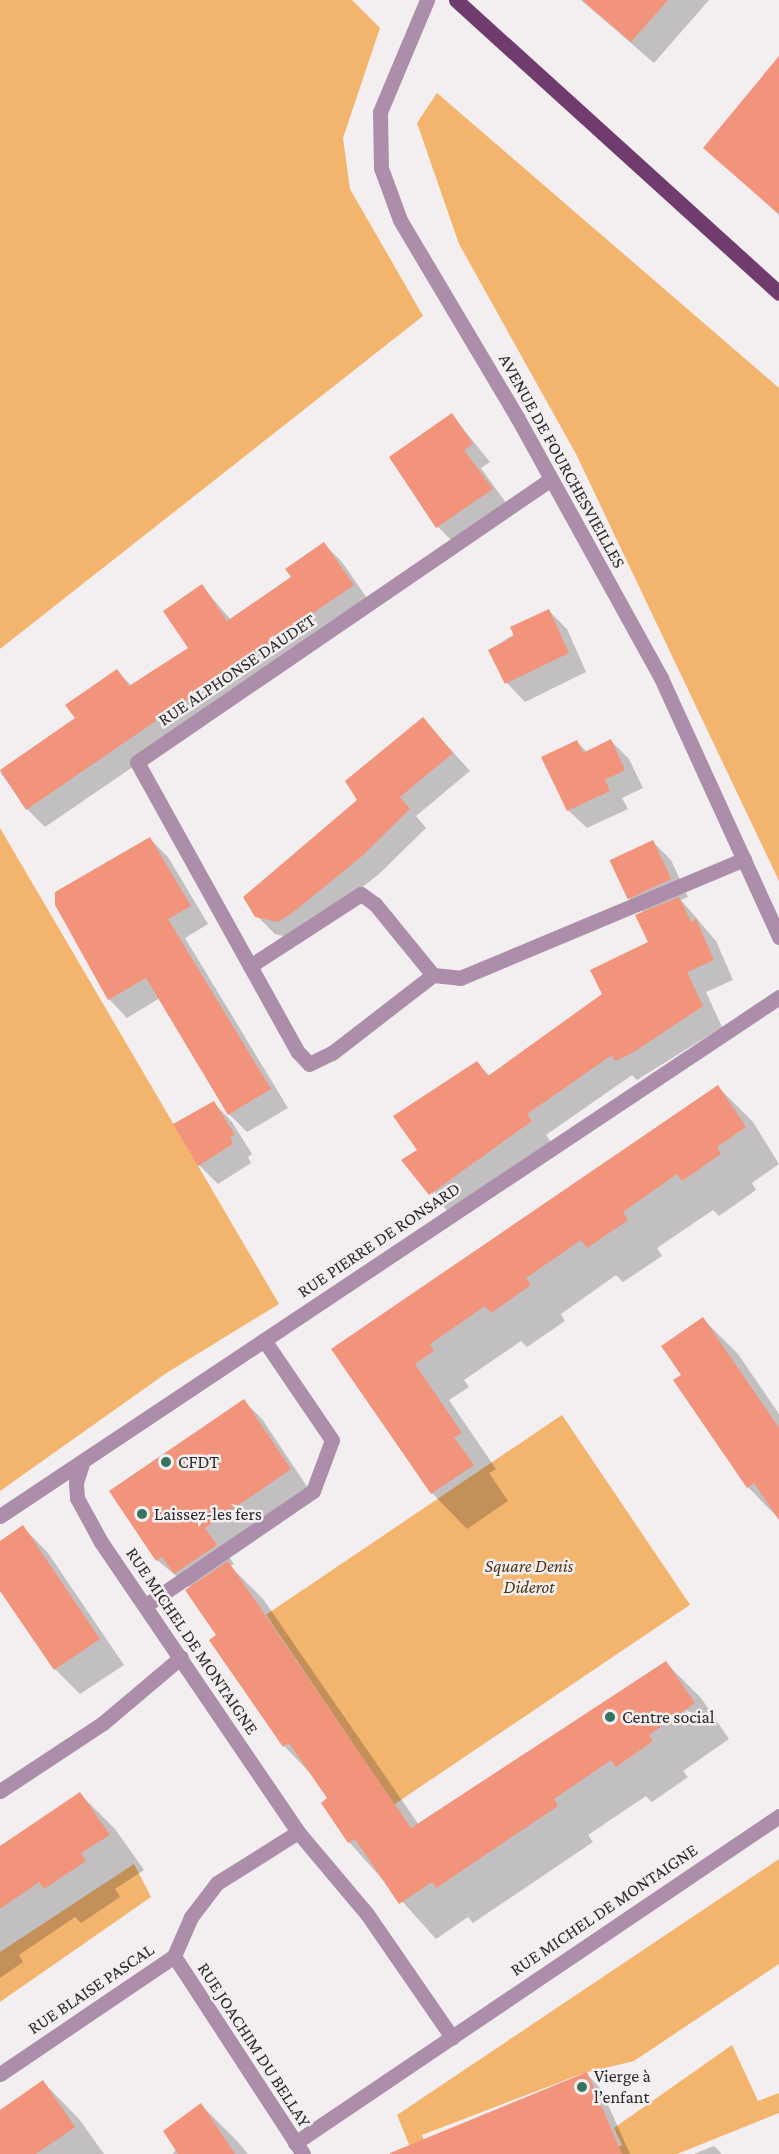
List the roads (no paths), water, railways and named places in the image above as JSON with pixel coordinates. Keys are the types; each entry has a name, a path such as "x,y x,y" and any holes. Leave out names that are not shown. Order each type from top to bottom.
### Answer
{"main road":[{"path":"456,0 779,293"}],"street":[{"name":"AVENUE DE FOURCHESVIEILLES","path":"427,0 380,112 381,168 400,220 551,479 661,678 779,937"},
{"name":"RUE ALPHONSE DAUDET","path":"433,975 326,1057 309,1064 298,1052 137,762 551,479"},
{"path":"250,966 361,894 375,904 433,975 460,978 744,859"},
{"name":"RUE PIERRE DE RONSARD","path":"0,1516 82,1464 779,997"},
{"path":"146,1605 313,1491 332,1440 264,1340"},
{"name":"RUE MICHEL DE MONTAIGNE","path":"82,1464 76,1483 77,1498 101,1542 146,1605 298,1832 367,1914 452,2037"},
{"path":"0,1791 103,1723 181,1657"},
{"name":"RUE MICHEL DE MONTAIGNE","path":"299,2149 452,2037 779,1816"},
{"path":"174,1956 191,1917 217,1883 298,1832"},
{"name":"RUE BLAISE PASCAL","path":"0,2074 174,1956"},
{"name":"RUE JOACHIM DU BELLAY","path":"174,1956 299,2149"}],"place":[{"name":"CFDT","path":"166,1462"},
{"name":"Laissez-les fers","path":"142,1514"},
{"name":"Centre social","path":"610,1717"},
{"name":"Vierge à l’enfant","path":"582,2087"}],"park label":[{"name":"Square Denis Diderot","path":"529,1577"}]}
